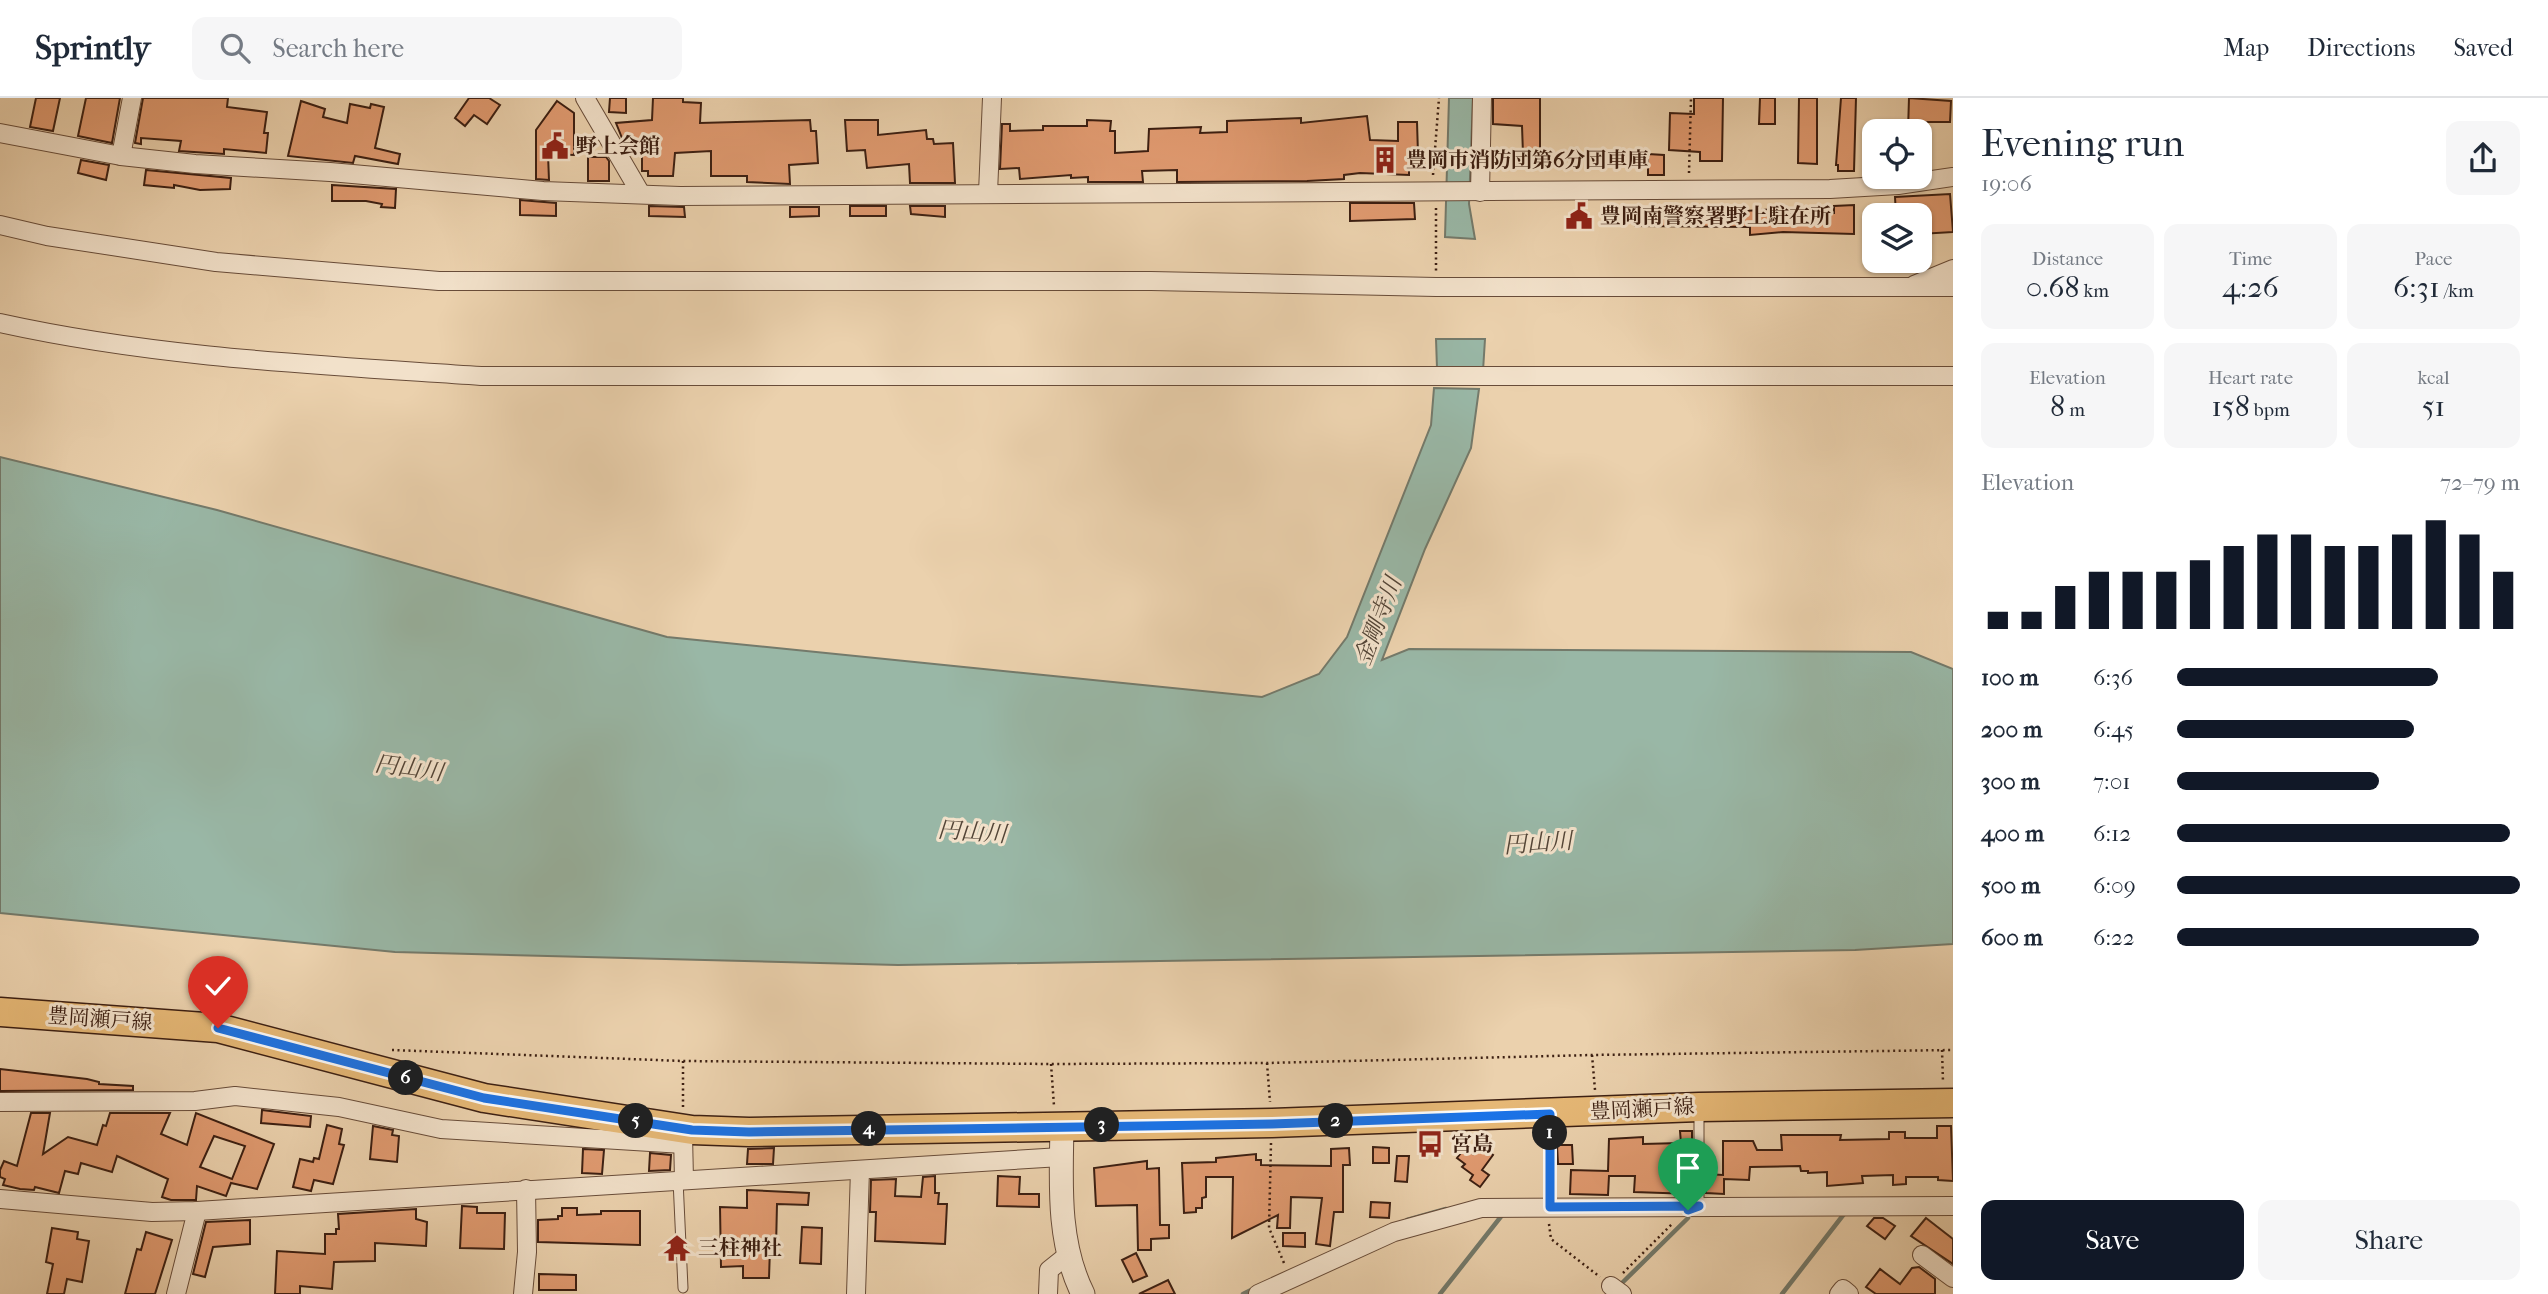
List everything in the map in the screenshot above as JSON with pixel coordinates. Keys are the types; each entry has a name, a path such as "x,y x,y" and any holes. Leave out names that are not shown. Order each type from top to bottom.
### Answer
{"main road":[{"name":"豊岡瀬戸線","path":"0,1012 218,1028 484,1098 683,1136 749,1132 1272,1124 1699,1107 1948,1103"}],"street":[{"path":"121,156 132,98"},
{"path":"585,98 641,194"},
{"path":"988,193 992,98"},
{"path":"1478,191 1482,98"},
{"path":"0,133 121,156 543,191 641,194 1688,190 1865,187 1953,177"},
{"path":"0,225 47,236 216,262 439,281 1151,281 1436,287 1953,287"},
{"path":"1911,287 1953,269"},
{"path":"0,323 43,333 261,361 481,376 1953,376"},
{"path":"0,1102 195,1101 235,1096 339,1107 441,1129 683,1136 681,1180"},
{"path":"1058,1126 1063,1219 1069,1254 1083,1294"},
{"path":"0,1199 152,1212 1061,1157"},
{"path":"856,1294 860,1170"},
{"path":"523,1294 527,1252 526,1189"},
{"path":"1258,1294 1381,1237 1432,1219 1481,1208 1699,1200 1953,1206"},
{"path":"176,1294 197,1210"},
{"path":"1048,1294 1049,1270 1069,1254"},
{"path":"1922,1255 1953,1278"},
{"path":"1947,1294 1953,1287"},
{"path":"1839,1294 1843,1289 1849,1294"}],"lane":[{"path":"1699,1107 1699,1200"},
{"path":"1550,1114 1550,1204"},
{"path":"681,1180 683,1288"}],"path":[{"path":"1688,190 1691,98"},
{"path":"383,1049 683,1061 1051,1063 1267,1063 1953,1050"},
{"path":"1942,1050 1948,1103"},
{"path":"1591,1055 1597,1111"},
{"path":"683,1061 683,1136"},
{"path":"1051,1063 1058,1126"},
{"path":"1267,1063 1272,1124 1269,1228 1284,1263 1284,1281"},
{"path":"1550,1204 1551,1240 1616,1290 1683,1214 1699,1200"}],"water":[{"path":"1449,98 1473,98 1469,204 1475,239 1445,237"},
{"path":"1436,339 1485,339 1483,371 1437,368"},
{"path":"1434,388 1479,389 1471,448 1425,549 1382,660 1409,649 1911,652 1953,669 1953,944 1855,950 898,965 395,952 0,913 0,457 217,510 667,637 1262,697 1319,674 1347,637 1431,425"}],"building":[{"path":"36,98 60,98 53,131 30,127"},
{"path":"86,98 120,98 112,143 78,136"},
{"path":"143,98 228,98 227,107 267,112 264,133 268,133 266,153 224,149 224,154 179,151 181,141 141,138 141,144 135,143"},
{"path":"469,98 489,98 500,105 487,124 474,115 465,126 455,118"},
{"path":"610,98 626,98 626,113 609,112"},
{"path":"653,98 683,98 683,102 701,103 700,123 810,120 811,131 816,131 818,163 789,165 790,184 747,182 747,176 711,176 711,151 675,153 673,176 648,176 648,171 642,171 642,152 633,153 632,142 624,143 616,123 652,120"},
{"path":"1493,98 1540,98 1540,155 1523,154 1522,126 1493,124"},
{"path":"1694,98 1723,98 1722,161 1700,161 1700,152 1669,150 1670,113 1694,114"},
{"path":"1760,98 1775,98 1775,124 1759,124"},
{"path":"1799,98 1817,98 1817,164 1798,163"},
{"path":"1841,98 1856,98 1854,171 1838,171 1836,165"},
{"path":"1909,98 1951,101 1950,122 1908,119"},
{"path":"301,101 325,109 323,117 347,123 350,104 370,108 371,104 384,107 375,148 400,154 398,164 355,156 353,163 288,156"},
{"path":"557,101 574,113 574,155 548,154 549,180 536,179 536,130"},
{"path":"1367,116 1370,140 1398,141 1398,122 1417,122 1418,154 1428,154 1427,168 1409,168 1409,175 1360,173 1344,175 1344,179 1177,182 1177,170 1142,171 1143,182 1088,182 1088,177 1071,178 1071,175 1020,179 1019,168 1000,169 1002,124 1010,124 1010,131 1043,130 1043,126 1087,126 1087,120 1111,121 1110,131 1115,131 1115,153 1148,151 1149,129 1201,127 1200,133 1227,132 1227,121 1301,118 1301,123"},
{"path":"845,120 878,120 878,135 926,130 927,139 933,139 934,144 953,143 955,183 910,183 909,164 867,168 865,150 847,151"},
{"path":"1648,154 1664,155 1664,175 1648,175"},
{"path":"588,157 606,157 609,161 609,181 588,181"},
{"path":"81,160 109,165 106,180 78,173"},
{"path":"146,170 231,178 230,189 200,190 174,185 174,188 144,185"},
{"path":"332,185 396,189 395,208 381,207 382,204 366,201 332,201"},
{"path":"1950,194 1953,232 1932,233 1932,203 1895,203 1895,197"},
{"path":"520,200 556,203 556,216 520,215"},
{"path":"1350,203 1414,203 1415,219 1350,221"},
{"path":"1854,205 1854,234 1783,232 1750,235 1750,227 1635,226 1635,211 1728,212 1776,209 1776,213 1834,213 1834,206"},
{"path":"649,206 684,207 685,217 649,216"},
{"path":"850,206 886,206 886,216 850,216"},
{"path":"910,206 945,206 945,217 911,214"},
{"path":"790,207 819,207 819,216 790,217"},
{"path":"0,1069 87,1079 99,1084 133,1086 133,1090 0,1091"},
{"path":"262,1110 311,1116 310,1127 261,1123"},
{"path":"31,1113 50,1113 43,1154 68,1137 97,1145 110,1113 170,1113 161,1134 187,1145 196,1113 274,1144 257,1189 231,1183 226,1196 197,1186 196,1200 171,1200 162,1197 168,1179 117,1156 112,1172 81,1163 78,1174 65,1171 59,1193 35,1187 34,1190 3,1185 5,1179 0,1177 0,1170 4,1161 17,1166","holes":["214,1136 245,1146 232,1179 200,1167"]},
{"path":"327,1125 342,1129 339,1144 344,1145 333,1184 314,1180 311,1191 293,1187 300,1159 313,1162 314,1158 319,1159"},
{"path":"373,1126 393,1130 392,1135 399,1136 397,1162 370,1159"},
{"path":"1937,1126 1951,1126 1953,1181 1938,1180 1938,1177 1906,1177 1906,1184 1893,1185 1893,1175 1862,1176 1863,1183 1827,1186 1827,1172 1808,1173 1801,1171 1800,1166 1750,1167 1749,1180 1724,1179 1724,1194 1706,1193 1706,1174 1723,1175 1723,1141 1753,1141 1757,1150 1782,1150 1781,1135 1841,1135 1840,1140 1889,1139 1889,1132 1905,1132 1905,1138 1937,1138"},
{"path":"1680,1131 1692,1131 1692,1194 1634,1192 1635,1176 1609,1176 1608,1195 1570,1194 1571,1170 1608,1171 1609,1139 1643,1137 1643,1144 1681,1143"},
{"path":"1480,1145 1493,1155 1482,1170 1489,1175 1480,1187 1470,1180 1473,1175 1462,1167 1465,1164 1457,1158 1465,1148 1473,1154"},
{"path":"1557,1145 1572,1145 1573,1164 1558,1164"},
{"path":"1373,1147 1389,1148 1389,1163 1373,1163"},
{"path":"774,1148 773,1164 747,1164 748,1149"},
{"path":"1349,1148 1350,1165 1343,1165 1343,1212 1334,1212 1330,1246 1316,1244 1322,1198 1291,1197 1290,1228 1277,1228 1278,1215 1232,1238 1233,1177 1206,1177 1206,1197 1202,1198 1202,1208 1196,1208 1196,1212 1184,1213 1182,1163 1216,1162 1216,1158 1256,1154 1256,1160 1261,1160 1261,1165 1331,1166 1331,1149"},
{"path":"583,1149 604,1150 602,1174 582,1173"},
{"path":"650,1153 671,1155 670,1170 649,1171"},
{"path":"1397,1156 1409,1156 1407,1182 1395,1181"},
{"path":"1147,1161 1147,1169 1159,1168 1160,1225 1169,1225 1169,1238 1151,1239 1151,1250 1138,1250 1137,1205 1096,1206 1094,1168"},
{"path":"935,1176 935,1193 939,1193 938,1204 947,1204 945,1244 875,1241 876,1212 870,1212 871,1180 896,1179 895,1196 921,1197 923,1177"},
{"path":"998,1176 1020,1177 1019,1194 1039,1194 1039,1207 997,1206"},
{"path":"747,1190 809,1193 808,1205 777,1204 776,1248 770,1248 769,1278 743,1278 743,1266 721,1267 720,1207 747,1208"},
{"path":"1371,1202 1390,1203 1389,1218 1370,1217"},
{"path":"462,1206 477,1207 477,1213 505,1213 504,1249 460,1248"},
{"path":"562,1208 577,1208 577,1215 601,1214 601,1211 640,1211 640,1245 538,1242 538,1220 558,1219 558,1216 562,1216"},
{"path":"416,1209 416,1219 427,1222 426,1246 375,1243 375,1261 334,1262 332,1289 300,1286 300,1294 275,1294 277,1251 325,1254 325,1234 336,1234 336,1229 339,1229 338,1214"},
{"path":"1874,1218 1883,1218 1895,1226 1885,1239 1867,1226"},
{"path":"1926,1218 1953,1239 1953,1264 1911,1236"},
{"path":"250,1220 250,1244 213,1247 205,1277 193,1274 206,1222"},
{"path":"802,1227 822,1228 821,1264 800,1263"},
{"path":"52,1228 78,1232 77,1239 89,1241 82,1282 67,1279 64,1294 47,1294 53,1264 46,1262"},
{"path":"146,1232 172,1240 155,1294 125,1294 137,1249 141,1250"},
{"path":"1283,1233 1305,1233 1305,1247 1283,1246"},
{"path":"1136,1253 1147,1276 1133,1282 1122,1260"},
{"path":"1919,1267 1935,1279 1935,1294 1876,1294 1866,1287 1880,1269 1900,1284 1912,1268"},
{"path":"539,1274 576,1275 576,1290 539,1290"},
{"path":"1168,1280 1175,1294 1139,1294"}],"waterway":[{"path":"1407,1220 1446,1209"},
{"path":"1440,1294 1503,1214"},
{"path":"1782,1294 1844,1214"},
{"path":"1621,1284 1688,1218"},
{"path":"1243,1294 1255,1288"}],"place":[{"name":"野上会館","path":"555,146"},
{"name":"豊岡市消防団第6分団車庫","path":"1385,160"},
{"name":"豊岡南警察署野上駐在所","path":"1579,216"},
{"name":"宮島","path":"1430,1144"},
{"name":"三柱神社","path":"677,1248"}],"route":[{"path":"218,1028 484,1098 692,1130 749,1132 1272,1124 1550,1114 1550,1207 1699,1206 1688,1210"}],"water label":[{"name":"金剛寺川","path":"1378,621"},
{"name":"円山川","path":"409,768"},
{"name":"円山川","path":"972,832"},
{"name":"円山川","path":"1538,843"}]}
